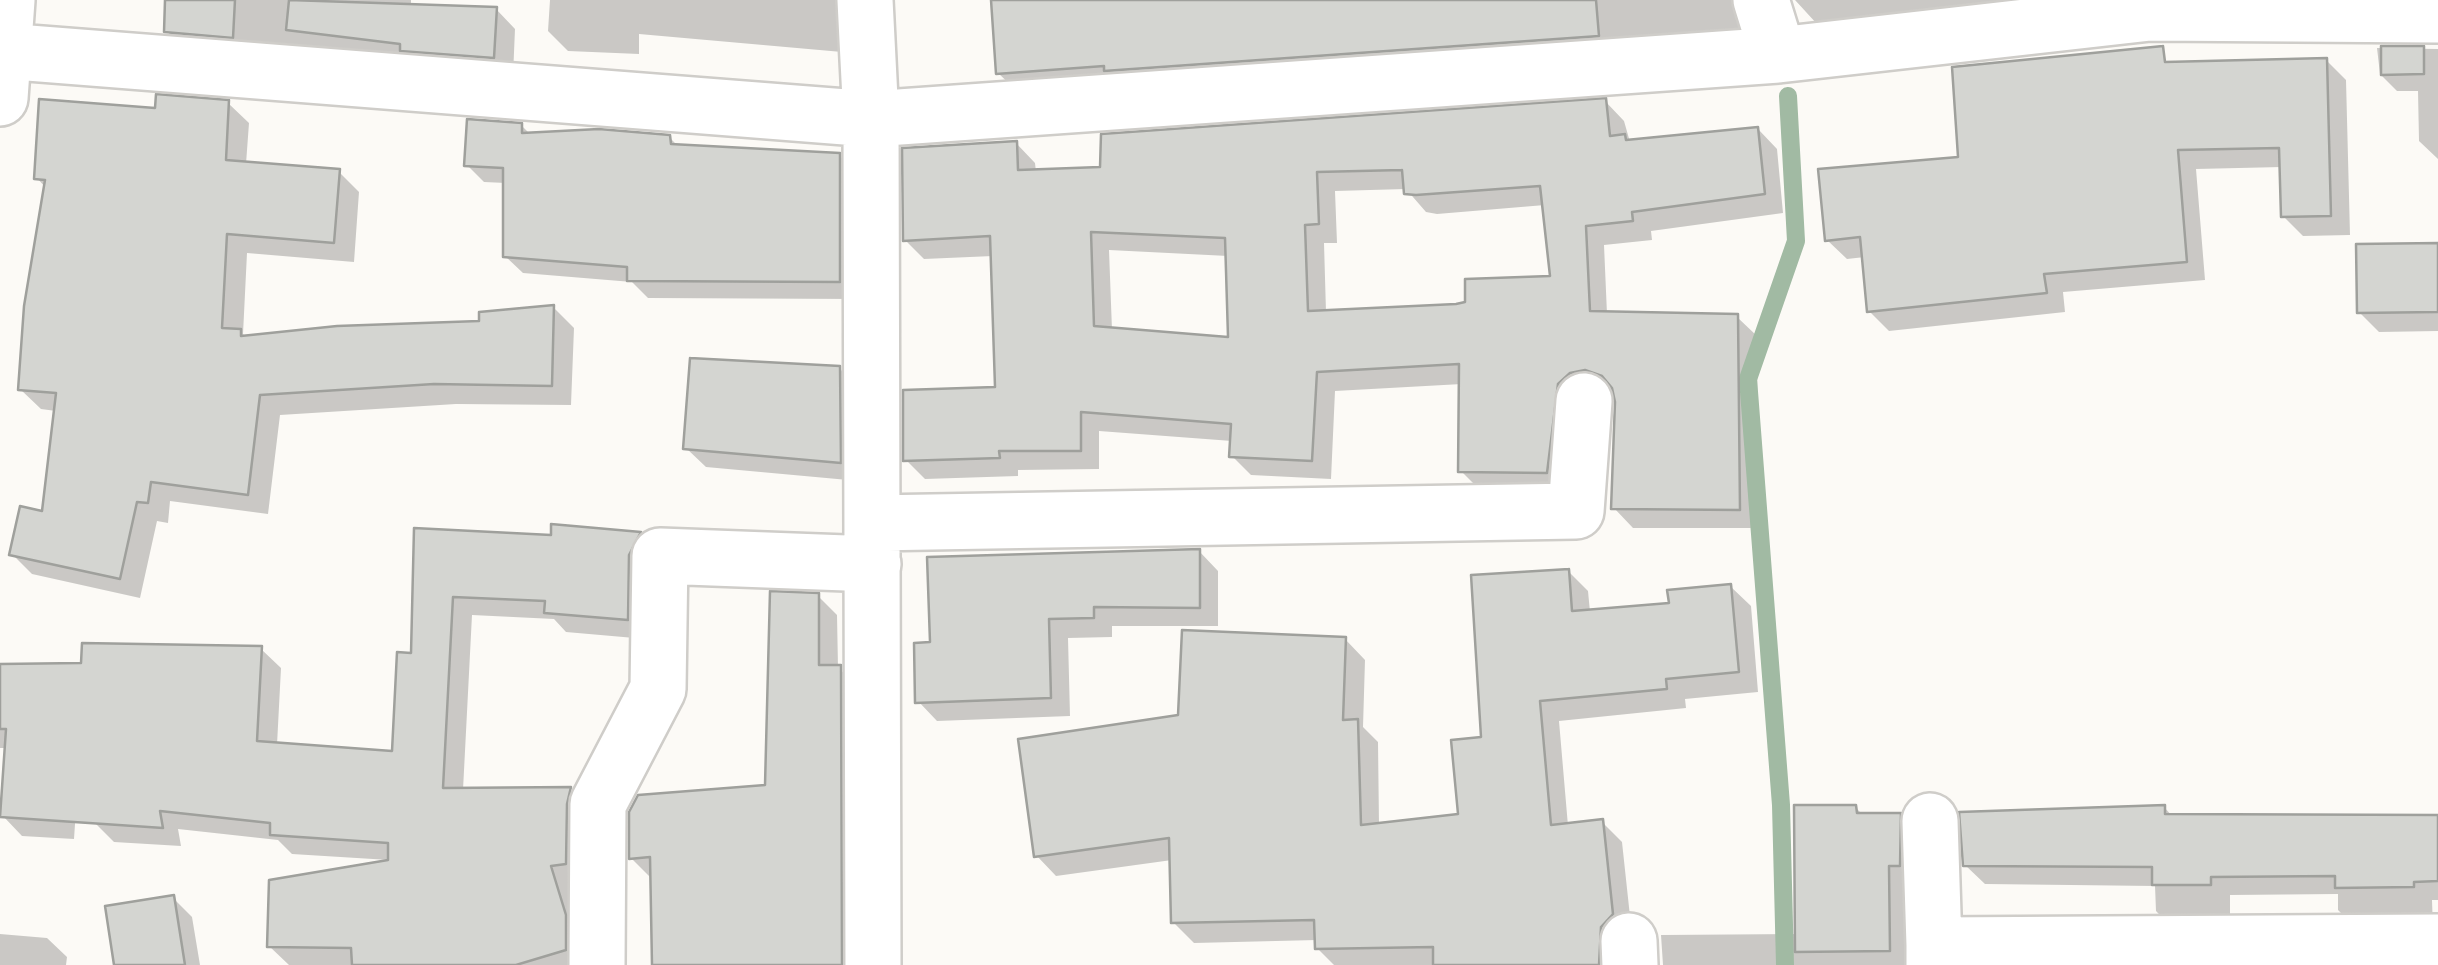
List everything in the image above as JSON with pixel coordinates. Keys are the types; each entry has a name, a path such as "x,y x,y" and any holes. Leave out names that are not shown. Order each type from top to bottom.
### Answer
{"street":[{"path":"865,0 871,119 873,965"},
{"path":"1761,0 1778,55"},
{"path":"4,50 871,119 1778,55 1996,14 2150,7 2438,15"},
{"path":"597,965 598,804 658,689 660,556 1576,511 1584,401"},
{"path":"1930,821 1934,955 2438,942"}],"building":[{"path":"165,0 235,0 233,38 164,32"},
{"path":"289,0 497,7 494,58 400,51 400,44 286,30"},
{"path":"991,0 1596,0 1599,36 1104,71 1104,66 996,74"},
{"path":"2163,46 2165,62 2327,58 2331,216 2281,217 2279,148 2178,150 2187,262 2044,274 2047,293 1867,312 1860,237 1825,241 1818,169 1958,157 1952,67"},
{"path":"2381,46 2424,46 2424,74 2381,75"},
{"path":"156,94 229,100 226,160 340,169 334,243 227,234 222,328 241,329 241,336 337,326 479,321 479,312 554,305 552,386 434,384 260,395 248,495 151,482 148,503 137,502 120,579 9,555 20,506 42,511 56,393 18,390 24,306 45,180 34,179 39,99 155,108"},
{"path":"1606,98 1610,136 1625,134 1626,140 1758,127 1765,194 1632,212 1633,221 1586,226 1590,311 1738,314 1740,510 1611,509 1615,402 1612,388 1602,376 1585,370 1570,373 1558,384 1547,473 1458,472 1459,364 1317,372 1312,461 1229,457 1231,424 1081,412 1081,451 999,451 1000,458 903,461 903,390 995,387 990,236 903,241 902,148 1017,141 1018,170 1100,167 1101,134","holes":["1402,170 1404,194 1540,186 1550,276 1465,279 1465,302 1456,304 1308,311 1305,225 1319,224 1317,172","1091,232 1225,238 1228,337 1094,326"]},
{"path":"467,119 522,123 522,133 599,129 670,135 671,144 840,153 840,282 627,281 627,267 503,257 503,168 464,166"},
{"path":"2438,243 2438,312 2357,313 2356,244"},
{"path":"690,358 840,366 841,463 683,449"},
{"path":"551,524 641,532 629,555 628,620 544,613 545,601 453,597 443,788 571,787 566,864 551,866 566,915 566,950 516,965 352,965 351,948 267,947 269,880 388,860 388,843 270,835 270,823 160,811 163,828 0,817 6,729 0,729 0,664 81,663 82,643 262,646 257,741 392,751 397,652 411,653 414,528 551,535"},
{"path":"1200,549 1200,608 1094,607 1094,618 1049,619 1051,698 915,703 914,643 930,642 927,557"},
{"path":"1569,569 1572,611 1669,603 1667,590 1731,584 1739,672 1666,679 1667,689 1540,701 1551,825 1603,819 1613,914 1601,927 1599,965 1433,965 1433,947 1315,949 1314,920 1171,923 1169,838 1034,857 1018,739 1178,715 1182,630 1346,637 1343,720 1358,719 1361,825 1458,814 1451,740 1481,737 1471,575"},
{"path":"770,591 819,593 819,665 841,665 842,965 652,965 650,857 629,859 629,812 638,795 765,785"},
{"path":"1794,805 1856,805 1857,813 1901,813 1900,866 1889,866 1890,951 1795,952"},
{"path":"2165,805 2165,814 2438,815 2438,881 2414,882 2414,887 2335,888 2335,876 2211,877 2211,885 2152,885 2152,867 1963,866 1959,812"},
{"path":"174,895 185,965 114,965 105,906"}],"waterway":[{"path":"1785,965 1781,805 1748,379 1796,241 1788,96"}]}
